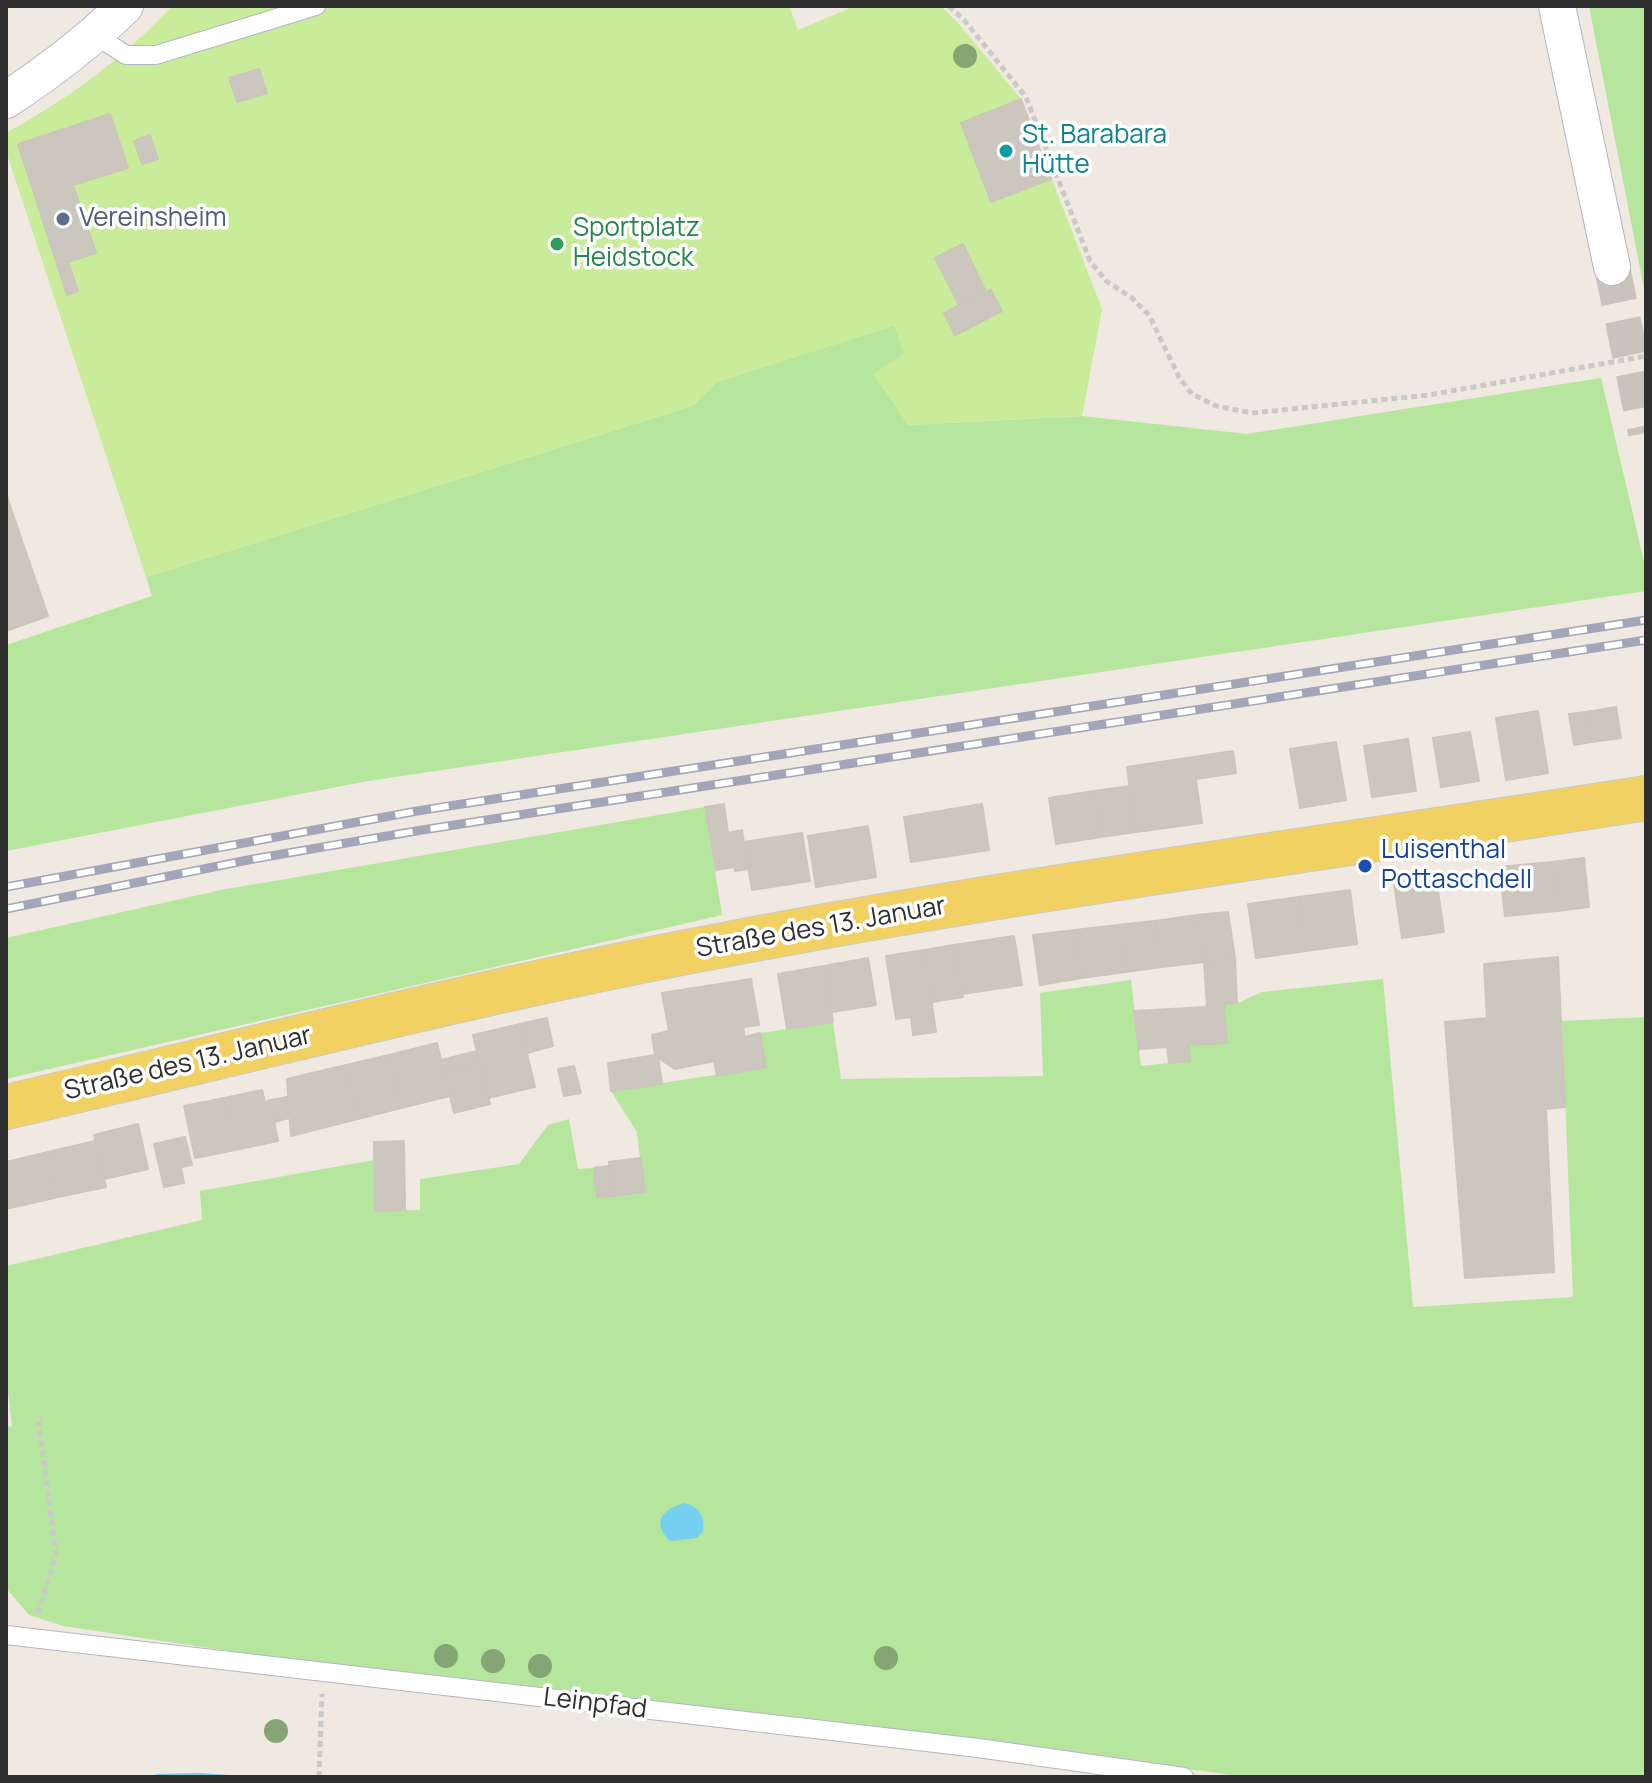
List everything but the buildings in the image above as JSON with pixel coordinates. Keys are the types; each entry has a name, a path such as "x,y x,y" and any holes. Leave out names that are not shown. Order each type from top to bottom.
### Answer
{"main road":[{"name":"Straße des 13. Januar","path":"6,1107 472,997 720,945 964,902 1646,798"}],"street":[{"path":"6,100 47,73 95,35 125,6"},
{"path":"1557,6 1612,267"}],"lane":[{"path":"95,35 126,55 156,55 316,6"},
{"name":"Leinpfad","path":"6,1635 978,1748 1184,1777"}],"path":[{"path":"949,6 965,21 1026,97 1090,261 1106,281 1132,298 1149,315 1179,377 1192,394 1216,406 1252,413 1429,395 1646,356"},
{"path":"30,1637 56,1555 38,1416"},
{"path":"319,1777 322,1703"}],"green space":[{"name":"Sportplatz Heidstock","path":"172,6 789,6 798,30 855,6 941,6 1021,99 1102,309 1082,416 908,425 873,374 905,353 894,326 717,382 692,406 146,577 6,151 6,133 94,76"},
{"path":"1589,6 1646,6 1646,299"},
{"path":"894,325 905,353 908,425 1082,416 1247,434 1601,378 1646,570 1646,591 368,781 6,851 6,645 152,596 146,577 692,406 717,382"},
{"path":"705,807 722,915 6,1079 6,938 221,890"},
{"path":"1383,979 1413,1307 1573,1297 1562,1021 1646,1017 1646,1777 1245,1777 979,1739 269,1657 63,1626 29,1615 6,1588 6,1427 12,1426 6,1375 6,1266 202,1220 200,1191 374,1160 375,1211 420,1210 420,1179 519,1164 548,1125 569,1119 578,1169 594,1168 597,1197 644,1192 637,1132 611,1091 766,1067 760,1033 833,1022 841,1079 1043,1076 1040,993 1131,980 1141,1066 1189,1061 1189,1045 1226,1043 1224,1004 1238,1003 1262,992"}],"water":[{"path":"685,1503 700,1513 703,1531 697,1538 670,1541 660,1522 670,1509"},
{"path":"199,1773 260,1777 148,1777"}],"tunnel":[{"path":"1612,267 1646,433"}],"railway":[{"path":"6,887 417,811 1646,620"},
{"path":"6,909 253,859 422,830 1646,640"}],"place":[{"name":"St. Barabara Hütte","path":"1006,151"},
{"name":"Vereinsheim","path":"63,219"},
{"name":"Sportplatz Heidstock","path":"557,244"},
{"name":"Luisenthal Pottaschdell","path":"1365,866"}]}
